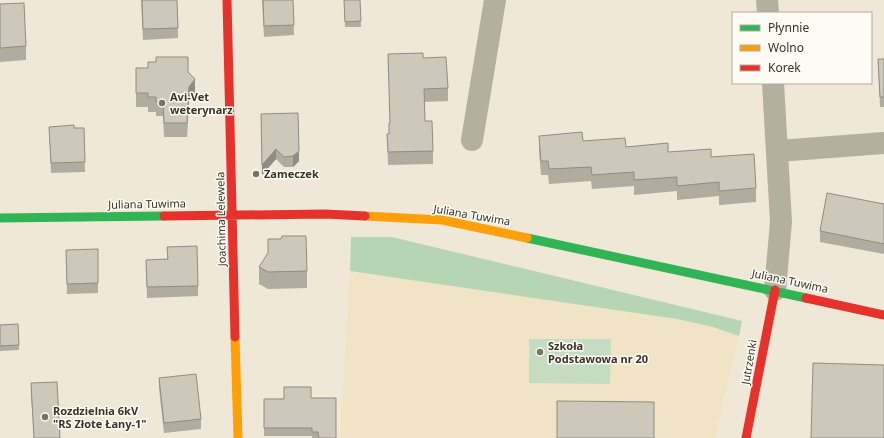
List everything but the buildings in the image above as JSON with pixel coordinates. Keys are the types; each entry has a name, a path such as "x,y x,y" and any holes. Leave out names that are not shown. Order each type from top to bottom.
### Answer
{"street":[{"name":"Joachima Lelewela","path":"227,0 238,438"},
{"path":"472,140 495,0"},
{"path":"767,0 768,12"},
{"path":"773,84 781,222 775,290"},
{"path":"778,151 884,143"},
{"name":"Juliana Tuwima","path":"0,218 325,214 442,220 775,290 884,315"},
{"name":"Jutrzenki","path":"746,438 775,290"}],"shaded area":[{"name":"Szkoła Podstawowa nr 20","path":"350,271 677,319 713,327 739,336 715,438 340,438"}],"green space":[{"path":"351,237 392,237 742,321 739,336 713,327 677,319 350,271"},
{"path":"529,339 611,339 610,384 529,383"}],"traffic: fast":[{"path":"0,218 164,216"},
{"path":"527,238 806,298"}],"traffic: slow":[{"path":"365,216 442,220 527,238"},
{"path":"235,337 238,438"}],"traffic: jam":[{"path":"227,0 235,337"},
{"path":"164,216 325,214 365,216"},
{"path":"746,438 775,290"},
{"path":"806,298 884,315"}],"place":[{"name":"Avi-Vet weterynarz","path":"162,103"},
{"name":"Zameczek","path":"256,174"},
{"name":"Szkoła Podstawowa nr 20","path":"540,352"},
{"name":"Rozdzielnia 6kV \"RS Złote Łany-1\"","path":"45,417"}]}
